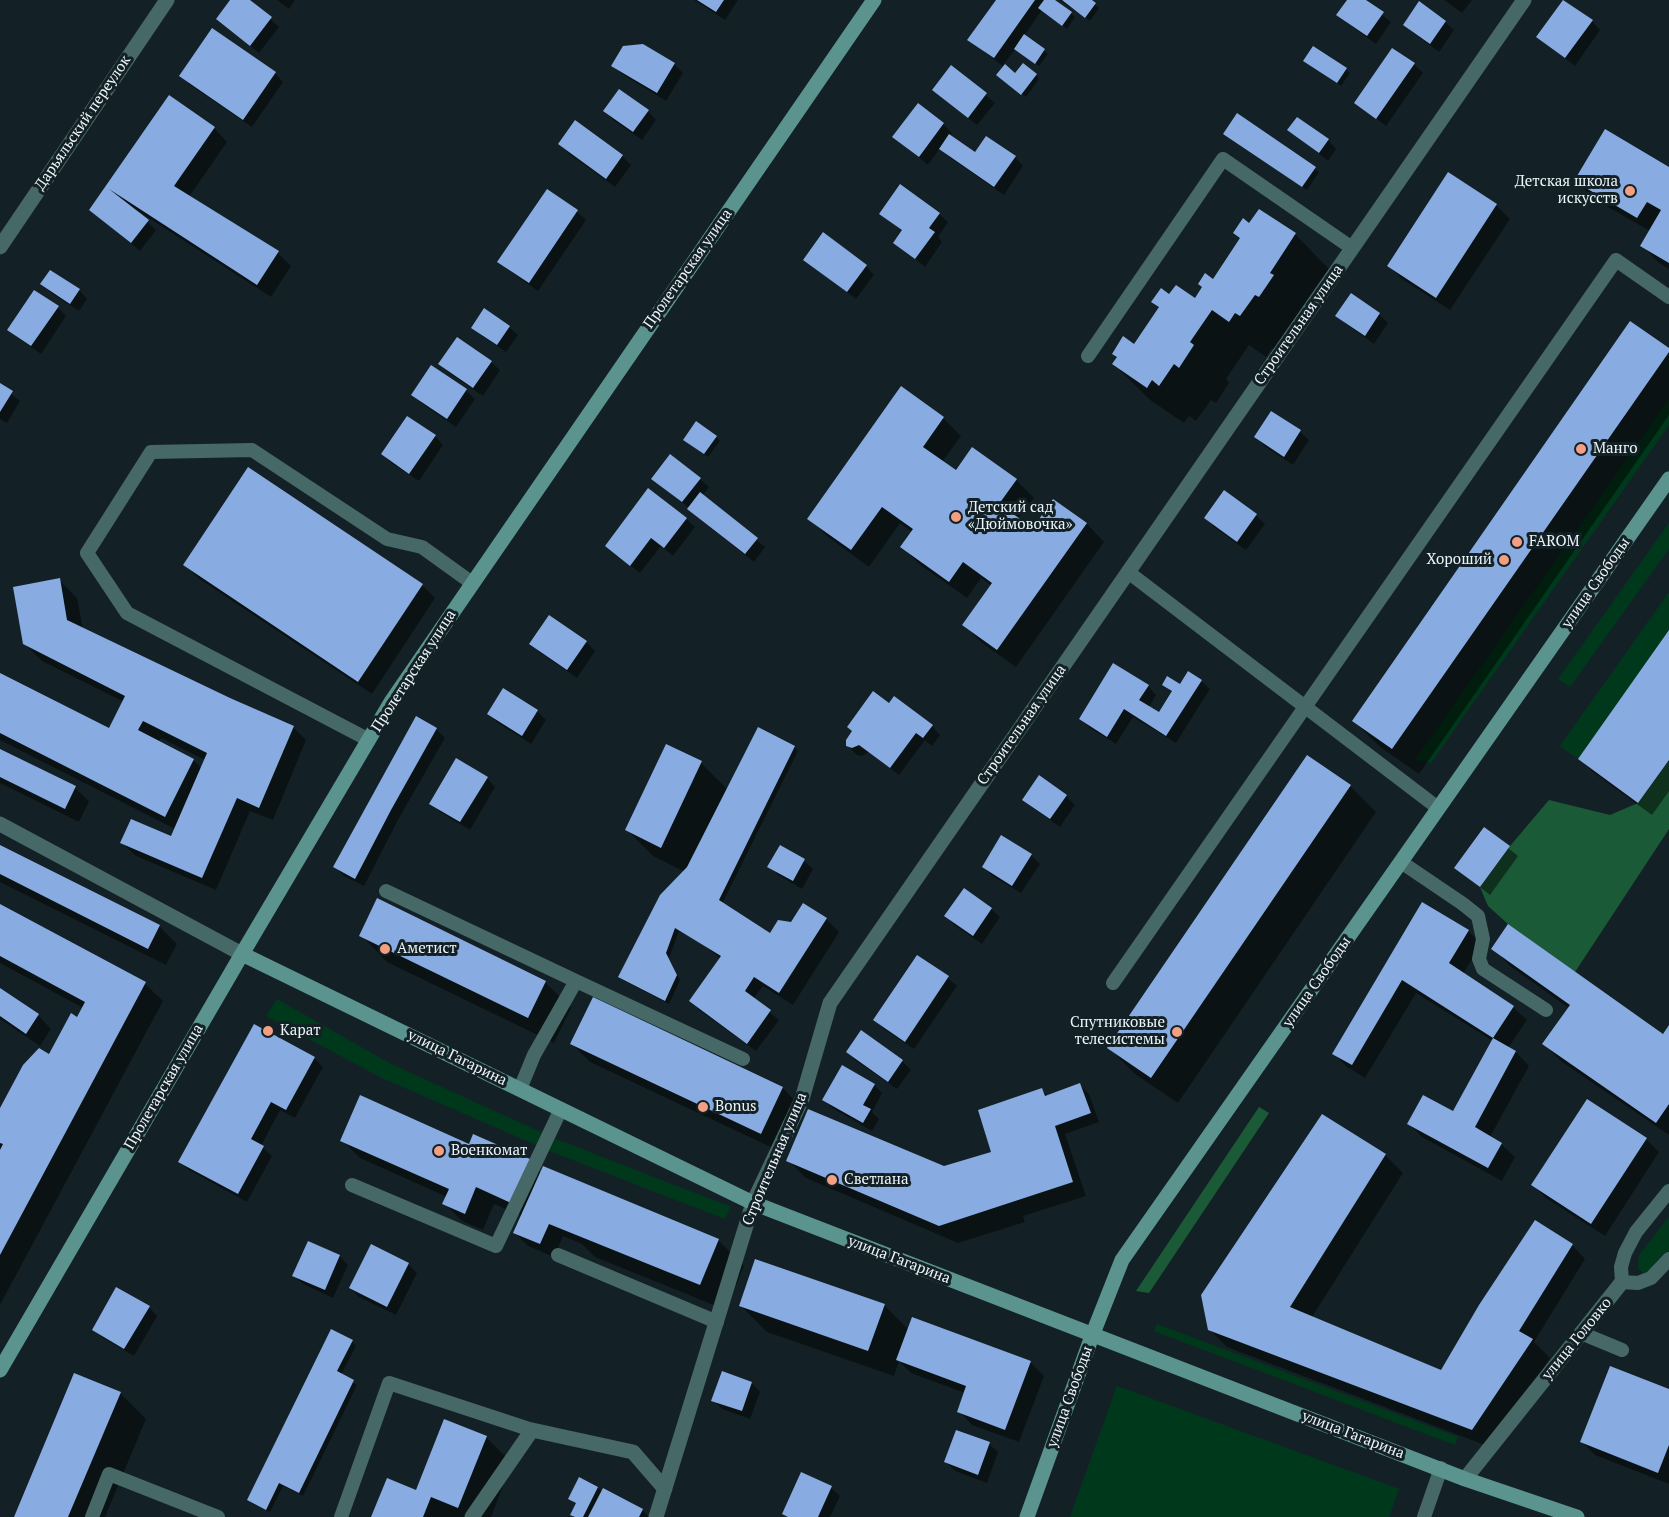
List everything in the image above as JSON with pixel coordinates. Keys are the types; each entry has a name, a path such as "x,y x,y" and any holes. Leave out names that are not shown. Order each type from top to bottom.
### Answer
{"street":[{"name":"Дарьяльский переулок","path":"0,247 167,0"},
{"name":"Пролетарская улица","path":"0,1370 391,702 874,0"},
{"name":"Строительная улица","path":"656,1517 753,1203 802,1099 830,1003 1524,0"},
{"name":"улица Свободы","path":"1027,1517 1122,1260 1669,479"},
{"path":"0,824 242,954"},
{"name":"улица Гагарина","path":"242,954 753,1203 1465,1479 1577,1517"},
{"name":"улица Головко","path":"1465,1479 1622,1282"},
{"path":"472,1517 532,1430 633,1452 666,1489"}],"lane":[{"path":"1088,356 1223,159 1352,248"},
{"path":"1113,983 1616,260 1669,297"},
{"path":"369,740 127,613 87,553 151,452 252,450 387,539 422,547 472,583"},
{"path":"1128,572 1438,808"},
{"path":"1401,862 1478,916 1483,939 1479,958 1483,969 1546,1010"},
{"path":"386,891 742,1059"},
{"path":"519,1089 534,1055 576,981"},
{"path":"352,1185 496,1246 561,1109"},
{"name":"улица Головко","path":"1622,1282 1621,1267 1625,1252 1636,1232 1669,1191"},
{"path":"558,1255 717,1322"},
{"path":"1622,1282 1638,1284 1651,1278 1669,1260"},
{"path":"1581,1333 1622,1350"},
{"path":"341,1517 389,1383 532,1430"},
{"path":"1424,1517 1441,1468"},
{"path":"92,1517 109,1474 218,1517"}],"green space":[{"path":"1669,399 1669,425 1431,763 1415,760"},
{"path":"1669,523 1669,549 1570,687 1558,679"},
{"path":"1669,592 1669,630 1578,759 1560,746"},
{"path":"1669,760 1669,829 1575,972 1508,924 1488,906 1480,887 1510,846 1549,800 1610,815 1638,803"},
{"path":"277,999 389,1063 556,1139 731,1207 725,1219 552,1152 382,1078 266,1016"},
{"path":"1259,1107 1269,1113 1149,1293 1136,1291"},
{"path":"1669,1217 1669,1253 1647,1274 1643,1273 1638,1268 1639,1255"},
{"path":"1157,1324 1458,1437 1455,1445 1154,1331"},
{"path":"1117,1386 1399,1489 1389,1517 1070,1517"}],"building":[{"path":"230,0 250,0 272,17 250,46 216,19"},
{"path":"697,0 724,0 716,12"},
{"path":"996,0 1035,0 994,58 967,40"},
{"path":"1044,0 1055,0 1072,12 1062,26 1038,8"},
{"path":"1062,0 1092,0 1096,3 1085,18"},
{"path":"1347,0 1366,0 1384,12 1367,36 1336,15"},
{"path":"1563,0 1593,20 1565,58 1536,37"},
{"path":"1419,1 1446,21 1430,44 1403,25"},
{"path":"212,28 276,72 243,120 179,76"},
{"path":"1024,34 1045,49 1035,64 1014,49"},
{"path":"643,44 675,63 657,93 611,66 623,46"},
{"path":"1313,46 1347,68 1337,83 1303,61"},
{"path":"1392,48 1415,63 1376,119 1354,103"},
{"path":"1023,63 1037,74 1021,95 996,75 1005,64 1015,73"},
{"path":"951,65 987,93 968,118 932,90"},
{"path":"619,89 649,110 633,132 603,111"},
{"path":"169,95 215,127 174,186 279,251 257,285 109,189 149,220 131,243 89,210"},
{"path":"918,103 944,123 919,157 892,137"},
{"path":"1237,113 1316,167 1302,187 1223,134"},
{"path":"1297,117 1329,139 1319,153 1287,130"},
{"path":"575,120 623,155 606,179 558,144"},
{"name":"Детская школа искусств","path":"1605,129 1669,167 1669,263 1640,246 1661,210 1647,202 1637,218 1574,181"},
{"path":"949,134 975,152 986,136 1016,156 994,187 939,149"},
{"path":"1448,172 1497,204 1436,298 1387,266"},
{"path":"900,184 940,213 929,228 935,232 915,259 893,243 902,230 879,214"},
{"path":"547,189 578,210 529,283 497,262"},
{"path":"1259,209 1296,233 1270,273 1274,275 1259,297 1255,295 1240,316 1235,313 1229,322 1212,310 1190,342 1194,345 1179,368 1174,364 1159,386 1152,380 1147,388 1112,364 1117,357 1112,354 1123,336 1134,344 1159,307 1151,302 1161,288 1169,294 1176,285 1195,298 1202,287 1198,284 1205,273 1213,279 1240,238 1233,233 1243,218 1249,223"},
{"path":"823,232 867,265 847,292 803,260"},
{"path":"50,270 80,289 70,304 40,284"},
{"path":"34,290 59,306 31,346 7,330"},
{"path":"1351,293 1380,313 1365,336 1335,316"},
{"path":"484,308 510,326 497,345 471,328"},
{"path":"1630,321 1669,348 1669,352 1392,749 1352,721"},
{"path":"457,337 492,361 473,388 438,364"},
{"path":"431,365 467,389 447,419 411,395"},
{"path":"0,383 13,391 0,412"},
{"path":"901,386 944,417 923,447 956,470 972,447 1017,479 999,504 1033,528 1053,499 1087,523 997,650 962,625 992,583 963,562 949,582 900,547 913,529 882,507 851,550 807,519"},
{"path":"1271,411 1301,430 1284,457 1254,437"},
{"path":"407,416 436,435 409,474 381,454"},
{"path":"696,421 717,436 704,454 683,440"},
{"path":"670,454 701,478 682,502 651,479"},
{"path":"248,467 423,584 358,682 183,565"},
{"path":"648,488 687,518 664,548 651,538 630,566 605,546"},
{"path":"1224,490 1257,514 1237,542 1204,518"},
{"path":"700,492 758,538 745,554 687,509"},
{"path":"60,578 67,620 294,726 259,808 237,798 202,878 120,843 131,819 171,836 207,753 143,721 138,730 194,759 165,817 0,733 0,673 109,728 125,696 23,644 13,587"},
{"path":"549,615 587,641 567,670 529,644"},
{"path":"1669,630 1669,760 1638,803 1578,759"},
{"path":"1113,663 1149,685 1139,700 1159,712 1172,691 1162,685 1167,676 1180,684 1188,671 1202,680 1166,736 1124,709 1107,737 1079,719"},
{"path":"503,688 538,710 522,736 487,714"},
{"path":"873,691 889,703 894,696 933,725 923,738 916,733 890,768 859,745 852,748 846,746 846,740 852,731 847,727"},
{"path":"416,716 437,728 355,879 333,867"},
{"path":"758,727 795,746 719,900 770,933 778,920 791,922 803,903 827,918 779,993 754,977 745,991 771,1010 747,1044 689,1001 721,956 675,928 666,953 677,975 665,1001 618,977 660,895 687,867"},
{"path":"666,744 702,761 661,848 625,830"},
{"path":"0,749 76,786 65,809 0,777"},
{"path":"1307,755 1351,785 1151,1078 1107,1048"},
{"path":"456,758 488,777 460,822 429,804"},
{"path":"1039,775 1067,795 1050,819 1022,800"},
{"path":"1484,827 1510,846 1480,887 1454,868"},
{"path":"1001,835 1032,854 1012,886 982,867"},
{"path":"0,845 160,925 148,949 0,874"},
{"path":"780,845 805,859 793,881 767,867"},
{"path":"964,888 992,908 973,936 944,916"},
{"path":"377,898 546,981 528,1018 359,936"},
{"path":"1422,902 1469,930 1449,963 1514,1006 1493,1038 1402,980 1352,1065 1332,1054"},
{"path":"0,904 146,982 0,1255 0,1150 3,1144 0,1143 0,1108 23,1065 39,1048 49,1054 71,1013 77,1017 85,1002 0,956"},
{"path":"1508,924 1663,1034 1669,1025 1669,1104 1656,1123 1542,1044 1570,1005 1491,949"},
{"path":"917,955 949,976 905,1042 873,1020"},
{"path":"0,988 39,1014 26,1034 0,1016"},
{"path":"593,997 783,1087 761,1134 570,1044"},
{"path":"254,1024 315,1057 286,1110 271,1102 251,1139 264,1146 238,1194 178,1162"},
{"path":"861,1030 903,1060 888,1082 846,1052"},
{"path":"1493,1038 1516,1051 1475,1127 1502,1143 1488,1168 1407,1124 1423,1095 1453,1111"},
{"path":"842,1065 875,1084 863,1105 871,1109 863,1123 822,1100"},
{"path":"1080,1083 1091,1113 1055,1126 1073,1182 939,1226 786,1161 808,1109 944,1166 991,1152 978,1110 1042,1088 1045,1096"},
{"name":"Военкомат","path":"360,1095 469,1144 473,1134 530,1159 511,1203 476,1187 465,1214 442,1204 449,1189 340,1141"},
{"path":"1587,1099 1647,1138 1591,1224 1531,1185"},
{"path":"1322,1114 1386,1154 1290,1307 1441,1370 1479,1305 1535,1220 1573,1244 1519,1331 1533,1339 1472,1430 1208,1330 1201,1295"},
{"path":"543,1166 719,1239 700,1285 549,1224 540,1244 513,1233"},
{"path":"308,1241 340,1255 325,1290 292,1276"},
{"path":"371,1244 409,1263 387,1307 349,1288"},
{"path":"755,1259 885,1304 868,1351 739,1306"},
{"path":"116,1287 150,1306 124,1349 92,1330"},
{"path":"912,1317 1031,1361 1005,1430 957,1412 966,1386 896,1360"},
{"path":"331,1329 353,1340 337,1371 354,1380 299,1493 279,1483 266,1510 247,1500"},
{"path":"1610,1366 1669,1389 1669,1445 1658,1473 1580,1442"},
{"path":"722,1371 752,1382 742,1411 711,1401"},
{"path":"74,1373 121,1392 68,1517 14,1517"},
{"path":"444,1419 487,1436 458,1508 431,1497 423,1517 371,1517 387,1478 416,1490"},
{"path":"956,1430 990,1442 978,1475 944,1462"},
{"path":"801,1472 832,1486 818,1517 788,1517 782,1514"},
{"path":"579,1477 598,1487 583,1517 575,1517 570,1515 576,1503 568,1499"},
{"path":"603,1488 643,1509 639,1517 588,1517"}],"place":[{"name":"Детская школа искусств","path":"1630,191"},
{"name":"Манго","path":"1581,449"},
{"name":"Детский сад «Дюймовочка»","path":"956,517"},
{"name":"FAROM","path":"1517,542"},
{"name":"Хороший","path":"1504,560"},
{"name":"Аметист","path":"385,949"},
{"name":"Карат","path":"268,1031"},
{"name":"Спутниковые телесистемы","path":"1177,1032"},
{"name":"Bonus","path":"703,1107"},
{"name":"Военкомат","path":"439,1151"},
{"name":"Светлана","path":"832,1180"}]}
